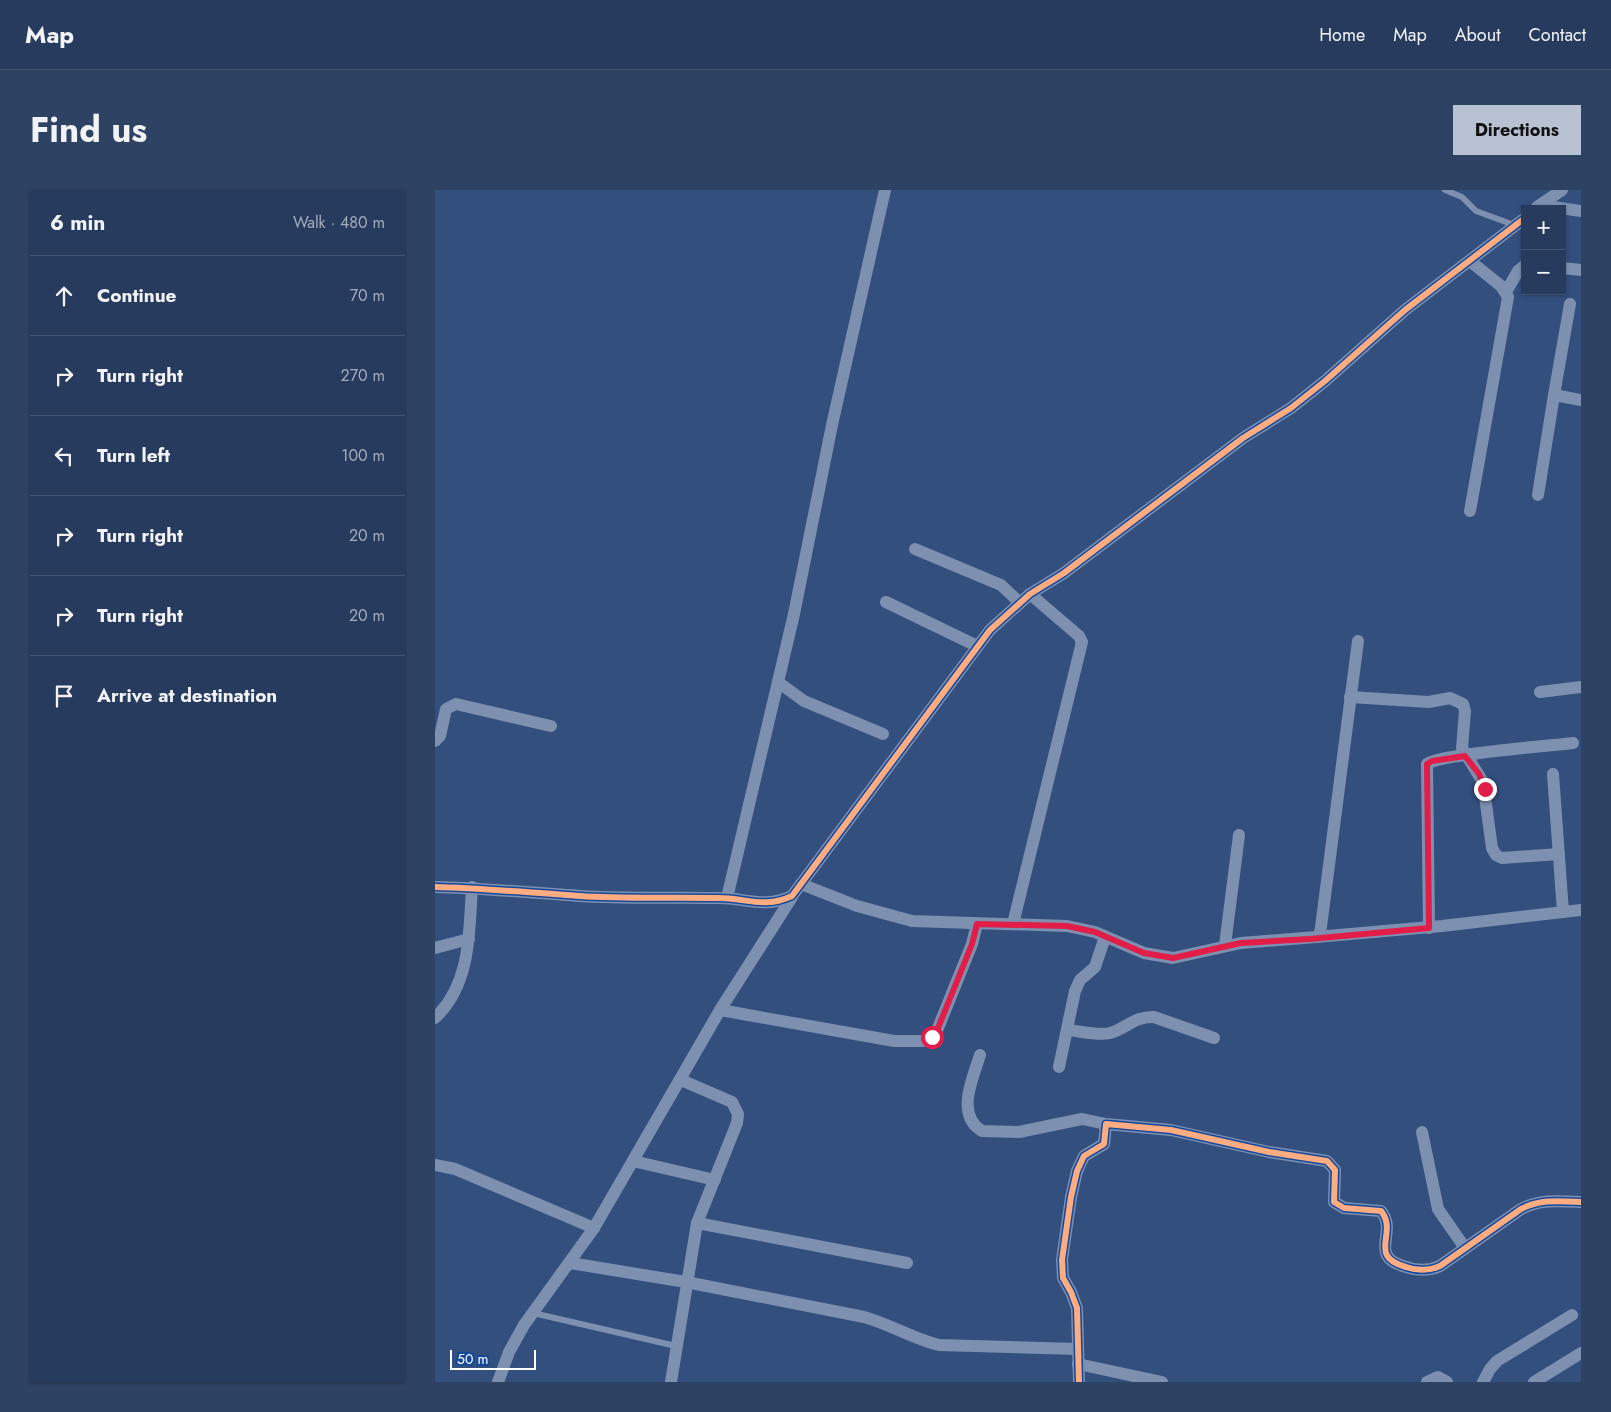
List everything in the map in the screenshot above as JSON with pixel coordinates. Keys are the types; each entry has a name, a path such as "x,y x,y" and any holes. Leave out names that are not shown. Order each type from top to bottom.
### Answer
{"street":[{"path":"727,898 796,604 831,425 885,190"},
{"path":"1541,205 1562,190"},
{"path":"1566,210 1581,211"},
{"path":"498,1382 509,1352 533,1312 594,1228 720,1010 793,896 990,630 1019,602 1064,573 1243,438 1291,408 1325,381 1405,310 1520,222"},
{"path":"1470,261 1506,292 1508,302 1471,511"},
{"path":"1506,292 1521,268"},
{"path":"1566,268 1581,270"},
{"path":"1538,494 1570,304"},
{"path":"1554,395 1581,400"},
{"path":"915,548 1001,585 1019,602"},
{"path":"1013,924 1082,642 1079,636 1030,594"},
{"path":"886,602 977,646"},
{"path":"1316,937 1320,933 1321,927 1358,641"},
{"path":"778,682 804,701 883,734"},
{"path":"1540,692 1581,687"},
{"path":"1350,697 1410,702 1429,702 1450,698 1458,700 1463,704 1465,711 1462,737 1465,756 1483,782 1492,848 1496,855 1502,858 1559,854"},
{"path":"435,741 440,736 446,709 456,704 551,726"},
{"path":"1429,928 1426,767 1432,761 1573,743"},
{"path":"1553,774 1563,912"},
{"path":"1225,945 1239,835"},
{"path":"801,884 857,906 904,919 934,923 1067,926 1105,937 1144,953 1173,958 1225,945 1429,928 1581,910"},
{"path":"435,887 472,887 582,896 727,898 766,904 779,902 793,896"},
{"path":"435,1018 445,1005 463,972 469,939 472,887"},
{"path":"720,1010 894,1041 923,1041 936,1033 972,944 977,924"},
{"path":"1059,1067 1078,984 1095,967 1105,937"},
{"path":"435,948 469,939"},
{"path":"1067,1030 1106,1034 1137,1018 1145,1016 1154,1017 1214,1038"},
{"path":"980,1055 969,1090 968,1111 970,1121 981,1131 1019,1132 1082,1119 1106,1124 1171,1130 1269,1152 1327,1161 1335,1170 1333,1196 1337,1206 1376,1209 1385,1215 1385,1253 1387,1259 1395,1264 1411,1269 1433,1269 1531,1204 1554,1201 1581,1202"},
{"path":"671,1382 697,1223 732,1139 738,1114 736,1108 726,1099 681,1080"},
{"path":"1079,1382 1077,1308 1063,1278 1062,1260 1074,1180 1084,1156 1105,1144 1106,1124"},
{"path":"1422,1132 1438,1209 1465,1248"},
{"path":"633,1161 715,1180"},
{"path":"435,1165 455,1169 594,1228"},
{"path":"697,1223 907,1263"},
{"path":"570,1263 687,1282 863,1317 881,1322 925,1342 939,1345 1078,1349"},
{"path":"1483,1382 1490,1369 1497,1362 1572,1315"},
{"path":"1534,1382 1581,1353"},
{"path":"1078,1364 1162,1382"},
{"path":"1427,1382 1438,1377 1447,1382"}],"lane":[{"path":"1445,190 1462,197 1476,211 1520,222"},
{"path":"533,1312 677,1346"}],"cycle path":[{"path":"435,887 597,897 728,898 755,902 773,902 792,896 990,630 1030,594 1064,573 1243,438 1291,408 1325,381 1405,310 1521,221"},
{"path":"1079,1382 1077,1308 1063,1278 1062,1260 1071,1197 1077,1171 1084,1156 1104,1144 1106,1124 1171,1130 1269,1152 1327,1161 1335,1170 1334,1202 1344,1208 1381,1211 1386,1219 1385,1250 1388,1257 1394,1262 1415,1269 1428,1270 1440,1266 1528,1206 1550,1201 1581,1202"}],"route":[{"path":"932,1037 936,1033 955,983 969,953 977,924 1067,926 1095,932 1144,953 1173,958 1188,956 1211,948 1241,943 1310,939 1429,928 1427,764 1432,761 1465,756 1479,774 1485,789"}]}
